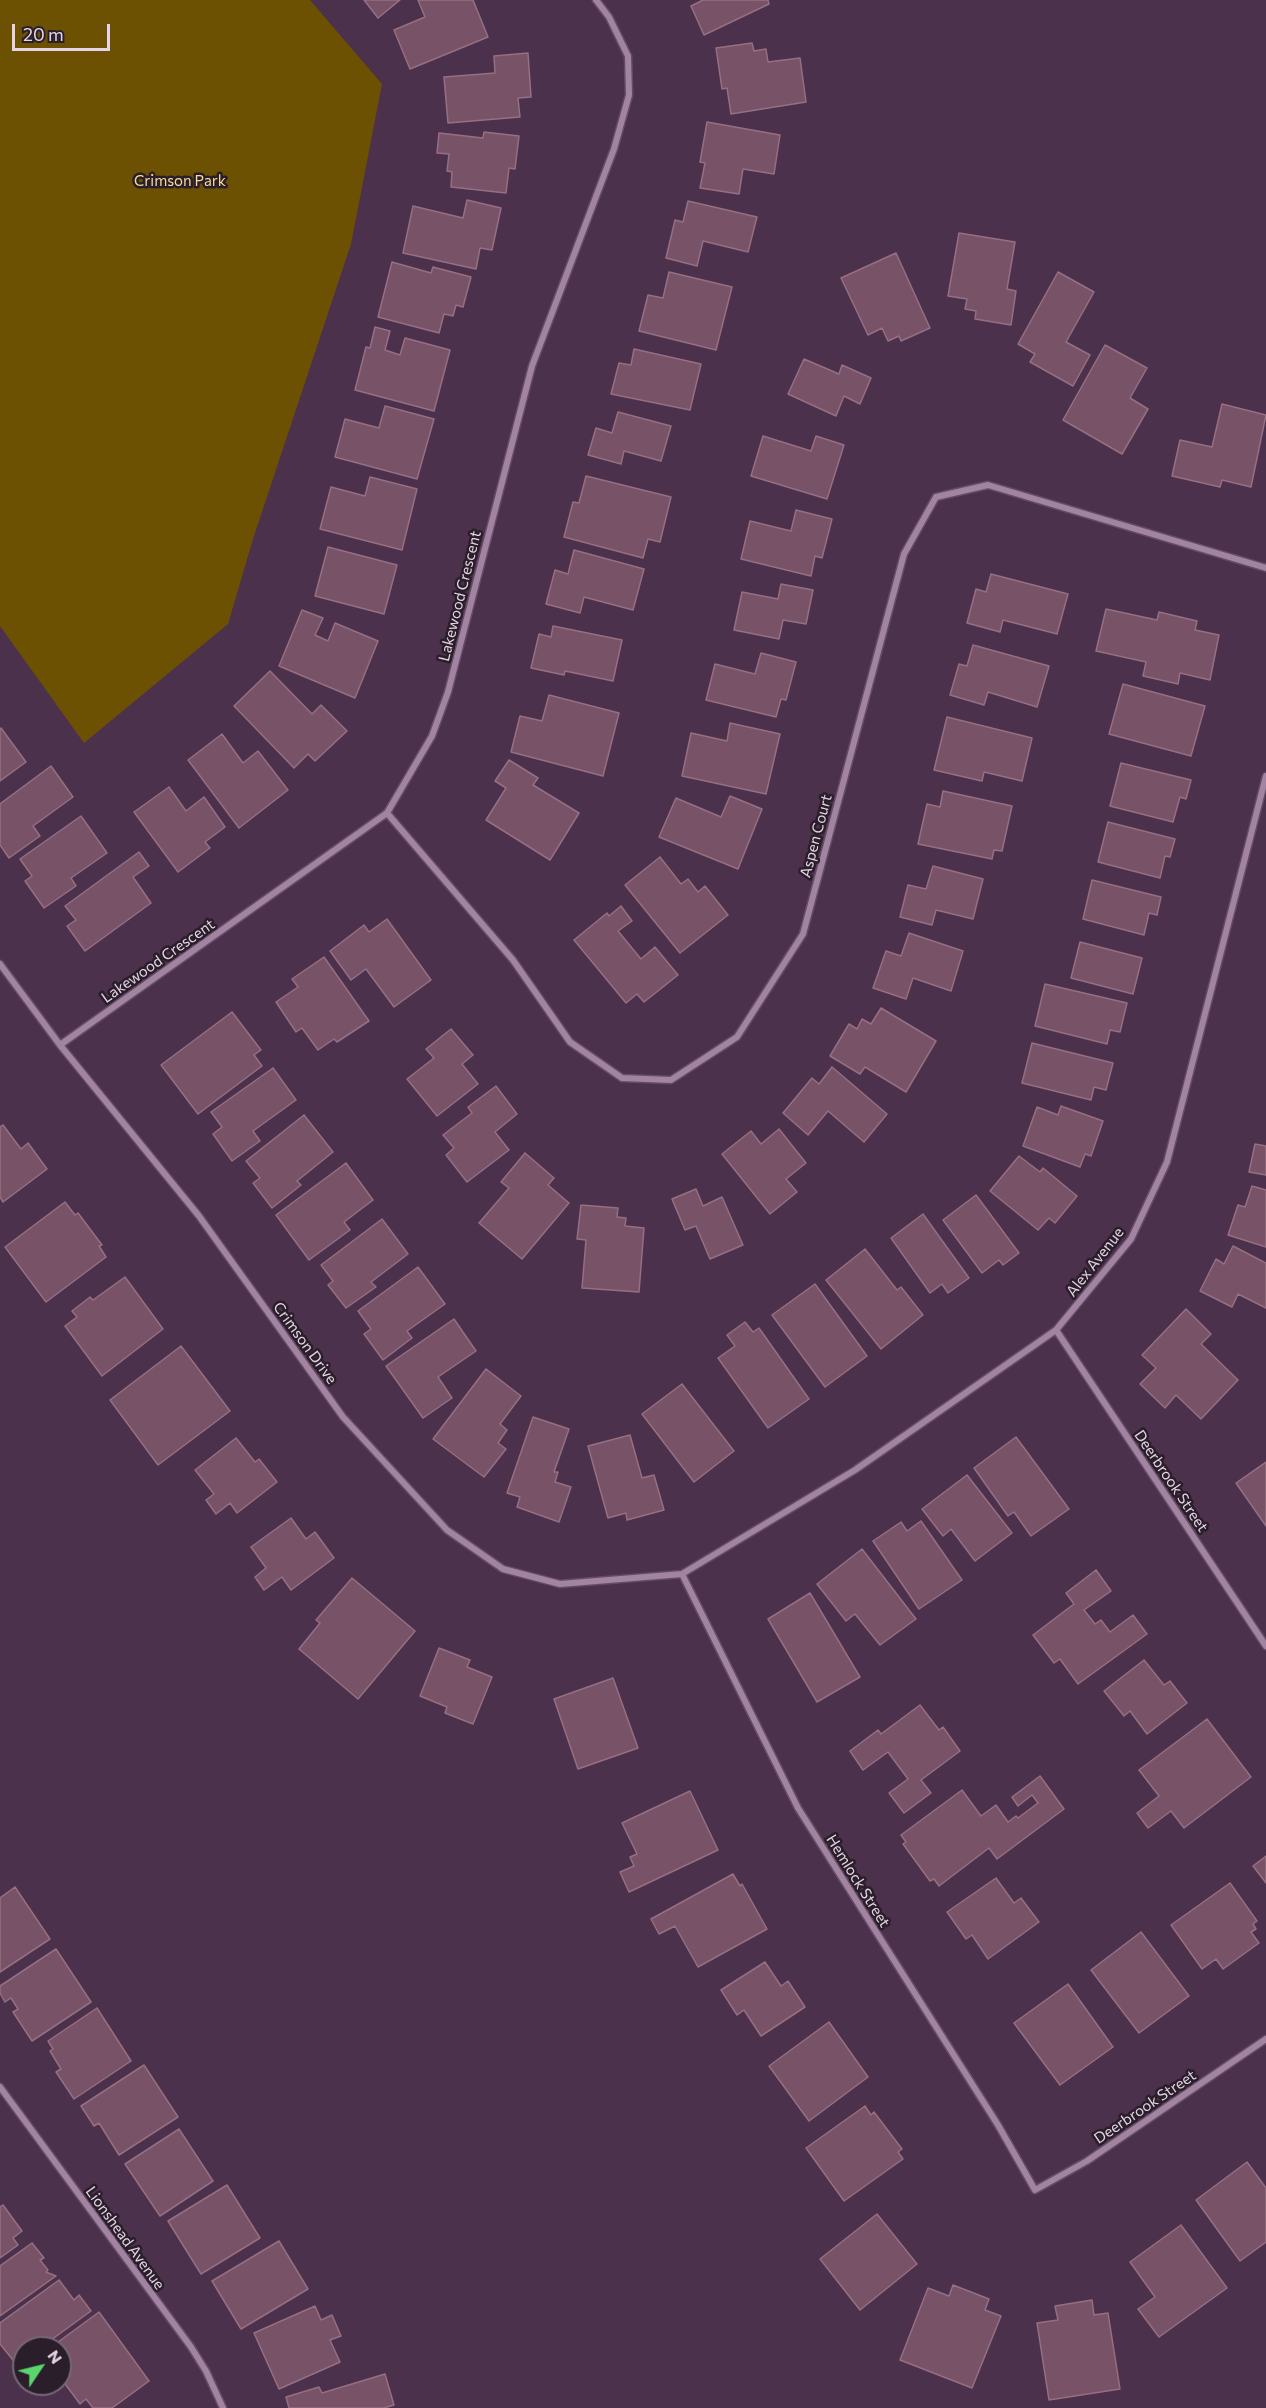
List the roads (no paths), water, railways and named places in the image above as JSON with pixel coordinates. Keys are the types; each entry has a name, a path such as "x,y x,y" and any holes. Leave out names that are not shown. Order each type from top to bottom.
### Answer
{"street":[{"name":"Lakewood Crescent","path":"60,1045 387,813 432,736 448,692 532,366 614,149 628,95 628,56 609,17 596,0"},
{"name":"Aspen Court","path":"387,813 513,960 570,1042 622,1078 671,1080 737,1037 803,934 904,554 936,497 988,485 1266,568"},
{"name":"Alex Avenue","path":"682,1574 855,1470 1056,1330 1131,1239 1167,1162 1266,776"},
{"name":"Crimson Drive","path":"0,964 60,1045 199,1215 343,1417 447,1530 503,1569 560,1584 682,1574"},
{"name":"Deerbrook Street","path":"1056,1330 1266,1646"},
{"name":"Hemlock Street","path":"682,1574 798,1808 998,2125 1035,2190"},
{"name":"Deerbrook Street","path":"1035,2190 1086,2161 1266,2039"},
{"name":"Lionshead Avenue","path":"0,2087 190,2347 206,2371 223,2408"}],"park label":[{"name":"Crimson Park","path":"180,181"}]}
